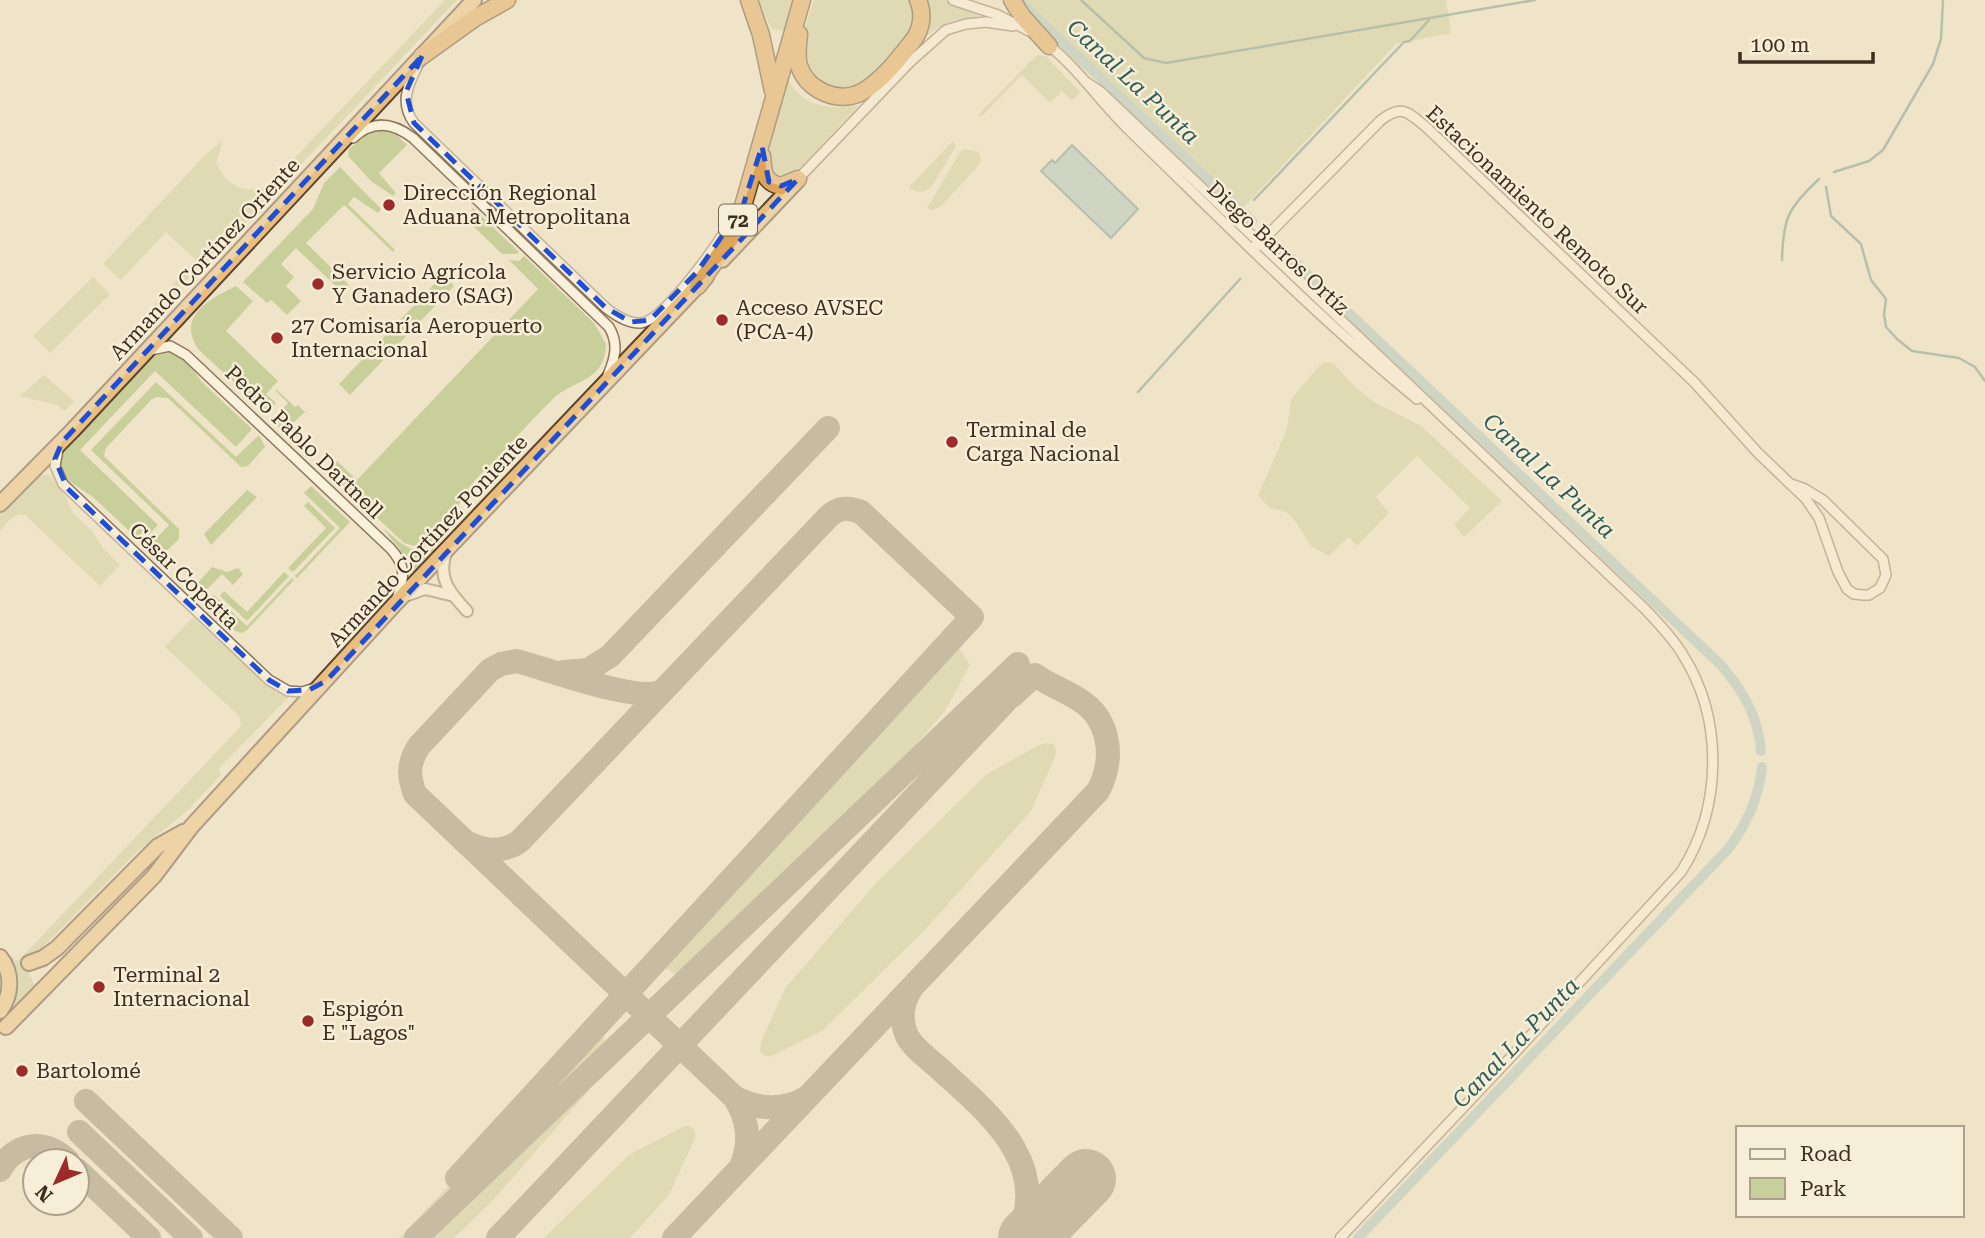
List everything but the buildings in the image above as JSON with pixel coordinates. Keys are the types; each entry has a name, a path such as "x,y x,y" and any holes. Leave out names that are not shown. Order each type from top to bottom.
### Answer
{"highway":[{"name":"Armando Cortínez Oriente","path":"0,504 62,442 474,0"},
{"path":"437,40 487,0"},
{"path":"422,56 475,18 507,0"},
{"path":"748,0 761,35 775,97"},
{"path":"803,0 797,50 799,64 806,78 818,89 842,96 858,93 872,84 915,38 922,15 918,0"},
{"name":"72","path":"698,286 727,244 743,206 803,0"},
{"path":"1012,0 1022,16 1049,46"},
{"path":"762,146 762,168 769,181 781,186 798,180"},
{"name":"Armando Cortínez Poniente","path":"6,1027 154,876 191,827 398,602 798,180"},
{"name":"Armando Cortínez Poniente","path":"29,963 58,948 158,846 191,827"},
{"path":"0,957 8,971 9,982 9,993 0,1011"},
{"path":"0,964 0,988"}],"street":[{"name":"Diego Barros Ortíz","path":"953,0 1015,22 1049,46 1086,82 1125,127 1251,248 1356,346 1456,431"},
{"name":"Diego Barros Ortíz","path":"963,0 982,10"},
{"path":"798,180 910,62 940,35 956,26 986,22 1001,23 1031,32"},
{"path":"422,56 406,92 405,105 414,124 606,308 631,322 641,323 656,315 696,272 743,206"},
{"name":"Diego Barros Ortíz","path":"1086,82 1101,92 1645,609 1684,656 1698,684 1711,732 1713,765 1710,801 1695,848 1673,884 1340,1238"},
{"name":"Estacionamiento Remoto Sur","path":"1251,248 1381,120 1396,110 1405,111 1426,127 1694,382 1758,453 1806,499 1819,518 1838,572 1847,589 1854,594 1869,595 1880,588 1886,575 1884,559 1823,500 1791,484"},
{"path":"324,162 363,130 375,125 396,127 413,138 609,327 615,337 616,348 604,384"},
{"name":"Pedro Pablo Dartnell","path":"138,359 160,346 170,346 180,351 315,476 400,561 404,578 398,602"},
{"name":"César Copetta","path":"62,442 56,453 55,466 57,476 63,484 269,680 281,688 295,692 309,691 326,681"},
{"path":"446,553 442,563 445,586 467,611"},
{"path":"398,602 425,589 453,596"}],"highlighted area":[{"path":"422,56 406,92 414,123 606,308 631,322 650,320 697,272 743,206 762,146 769,182 781,186 798,179 326,681 309,690 288,691 269,680 67,488 55,459 62,442"}],"green space":[{"path":"445,0 457,0 215,255 197,269 154,313 150,309 196,260 166,232 121,280 103,264 204,156 223,140 216,163 230,183 243,189 267,187"},
{"path":"759,0 793,0 784,31 771,28"},
{"path":"814,0 911,0 914,15 911,32 869,81 847,92 819,82 808,62 804,42"},
{"path":"925,0 945,0 978,15 978,18 961,19 946,24 921,42"},
{"path":"1023,0 1446,0 1451,33 1396,44 1244,207"},
{"path":"1037,55 1046,56 1080,92 1072,100 1062,91 1050,103 1022,75 981,117 978,115"},
{"path":"786,74 798,93 815,104 836,107 859,105 802,166 789,175 778,177 774,176 767,163 768,150"},
{"path":"384,130 398,136 407,145 379,173 396,193 393,196 371,181 348,156 349,149 361,139 373,132"},
{"path":"953,141 956,146 932,186 920,192 909,187"},
{"path":"964,149 979,152 979,165 941,206 934,210 927,208 960,152"},
{"path":"340,167 381,209 378,213 354,197 348,204 395,250 393,252 344,205 306,243 349,285 342,292 296,248 281,264 294,277 286,286 301,301 287,315 271,300 267,303 243,282 313,209 324,183"},
{"path":"473,208 519,252 517,254 502,254 471,224"},
{"path":"524,256 594,323 606,344 604,357 600,366 587,379 553,399 475,481 461,500 447,532 440,540 431,545 420,546 404,543 327,471 337,461 357,480 538,289 509,260 519,261"},
{"path":"443,275 454,286 350,395 339,384"},
{"path":"93,277 110,294 50,353 33,336"},
{"path":"236,286 253,301 226,331 278,381 266,394 276,403 267,413 199,350 193,338 191,327 199,310"},
{"path":"158,350 173,351 183,357 203,383 252,429 236,447 155,371 80,450 158,525 141,542 93,497 69,481 59,464 59,454 147,357"},
{"path":"1326,362 1334,364 1354,386 1374,402 1421,426 1502,501 1464,537 1454,525 1470,508 1417,456 1376,497 1389,513 1357,546 1349,537 1328,556 1311,546 1286,512 1270,508 1258,496 1287,429 1291,399 1319,366"},
{"path":"44,375 74,401 65,411 57,405 20,396"},
{"path":"156,382 236,457 259,435 265,447 248,466 241,467 168,398 152,399 106,448 104,456 179,529 179,539 161,556 147,548 169,525 91,450"},
{"path":"276,389 295,407 298,405 305,412 284,431 271,421 288,403"},
{"path":"34,475 50,476 65,495 73,513 120,565 100,586 26,516 15,516 0,531 0,509"},
{"path":"311,486 350,522 297,578 295,576 340,528 304,493"},
{"path":"247,490 257,497 211,545 204,534"},
{"path":"308,502 335,528 293,572 288,568 326,528 304,506"},
{"path":"382,527 409,548 424,551 443,546 410,580 405,558"},
{"path":"212,567 227,572 238,568 243,574 233,585 222,574 199,598 194,587"},
{"path":"284,572 289,576 247,621 220,596 224,591 247,612"},
{"path":"292,578 294,580 247,630 241,633 235,631 205,603 214,595 247,626"},
{"path":"193,617 240,661 289,697 219,768 221,775 188,810 137,852 41,949 24,959 34,985 1,1020 19,987 11,961 19,960 241,726 239,716 165,647"},
{"path":"957,645 970,665 945,711 836,837 721,951 679,976 658,965"},
{"path":"1047,743 1053,744 1056,749 1055,757 1031,811 923,932 822,1031 770,1057 764,1055 760,1051 761,1042 786,987 877,882 987,774"},
{"path":"598,1028 610,1049 586,1094 494,1199 454,1238 399,1238"},
{"path":"684,1126 690,1126 695,1131 695,1138 669,1195 630,1238 544,1238 629,1155"}],"water":[{"path":"1072,145 1138,209 1111,238 1041,171 1052,160 1055,163"}],"waterway":[{"name":"Canal La Punta","path":"1018,0 1252,221"},
{"path":"1081,0 1144,58 1166,63 1535,0"},
{"path":"1834,172 1869,161 1883,150 1933,64 1941,39 1943,0"},
{"path":"1254,200 1404,42 1410,41 1429,20"},
{"path":"1782,260 1789,215 1800,198 1819,179"},
{"path":"1826,187 1831,216 1861,244 1871,280 1886,299 1886,327 1912,351 1959,358 1975,367 1985,381"},
{"name":"Canal La Punta","path":"1280,248 1721,665 1736,684 1753,715 1761,751"},
{"path":"1138,392 1240,279"},
{"name":"Canal La Punta","path":"1358,1238 1728,849 1751,810 1762,767"}],"taxiway":[{"path":"564,672 588,670 610,656 828,428"},
{"path":"457,1178 972,617 861,512 841,509 829,516 520,841 506,848 492,850 464,841"},
{"path":"661,692 649,694 612,689 517,661 501,664 490,670 419,746 411,764 411,781 415,794 734,1097 743,1114 747,1131 741,1167"},
{"path":"416,1238 1018,664 1019,680 1005,702 498,1238"},
{"path":"674,1238 1098,791 1107,766 1107,740 1103,728 1089,707 1035,675 1012,696"},
{"path":"911,989 904,1006 903,1018 910,1041 996,1123 1021,1164 1027,1187 1026,1211 1017,1238"},
{"path":"734,1097 770,1107 789,1105 806,1098"},
{"path":"86,1101 231,1238"},
{"path":"79,1132 191,1238"},
{"path":"28,1147 41,1147"},
{"path":"0,1170 14,1153 21,1150"},
{"path":"91,1183 149,1238"}],"runway":[{"path":"1028,1238 1086,1179"}],"tunnel":[{"path":"0,965 29,963"}],"place":[{"name":"Dirección Regional Aduana Metropolitana","path":"389,205"},
{"name":"Servicio Agrícola Y Ganadero (SAG)","path":"318,284"},
{"name":"Acceso AVSEC (PCA-4)","path":"722,320"},
{"name":"27 Comisaría Aeropuerto Internacional","path":"277,338"},
{"name":"Terminal de Carga Nacional","path":"952,442"},
{"name":"Terminal 2 Internacional","path":"99,987"},
{"name":"Espigón E \"Lagos\"","path":"308,1021"},
{"name":"Bartolomé","path":"22,1071"}]}
